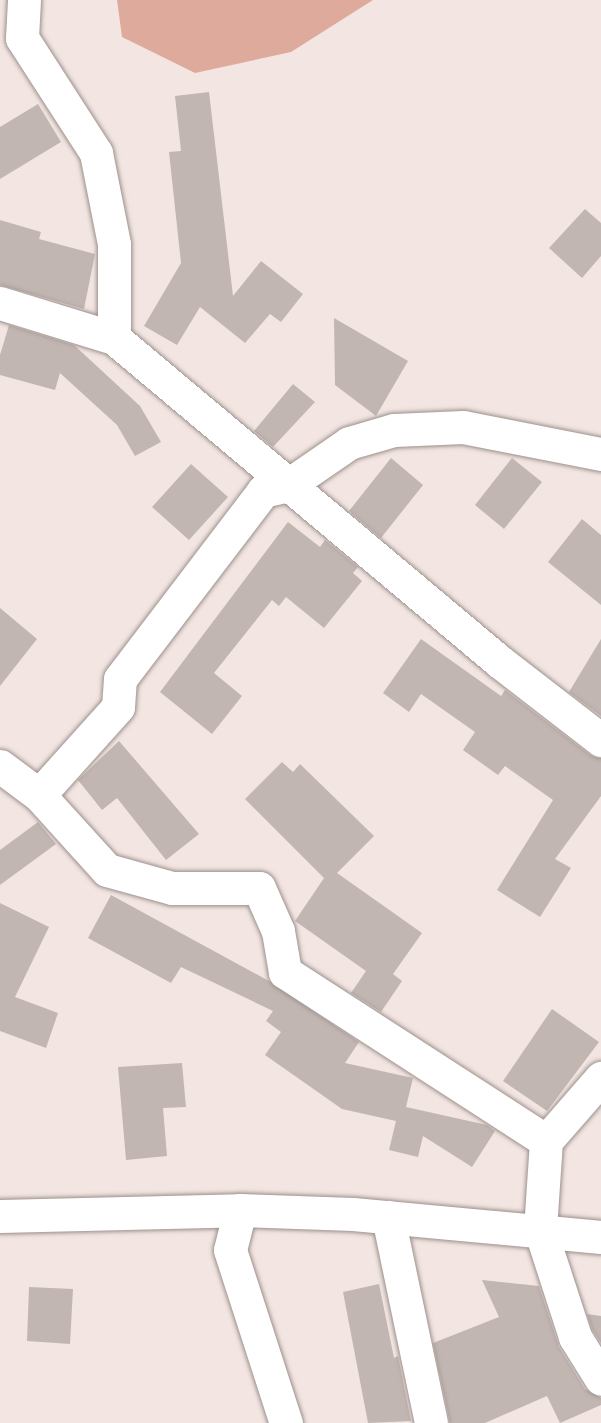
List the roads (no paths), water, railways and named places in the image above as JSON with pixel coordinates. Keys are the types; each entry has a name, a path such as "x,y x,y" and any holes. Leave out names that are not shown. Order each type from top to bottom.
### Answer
{"street":[{"path":"24,0 22,38 96,153 114,244 114,339"},
{"path":"0,303 114,339 500,662 601,740"},
{"path":"39,795 118,707 120,679 263,491 288,485 349,443 394,430 463,427 601,454"},
{"path":"0,766 39,795 107,870 172,888 259,888 278,932 285,972 546,1141"},
{"path":"601,1078 546,1141 540,1229 575,1337 601,1379"},
{"path":"0,1216 240,1210 388,1217 540,1229 601,1237"},
{"path":"240,1210 231,1250 286,1423"},
{"path":"388,1217 431,1423"}]}
